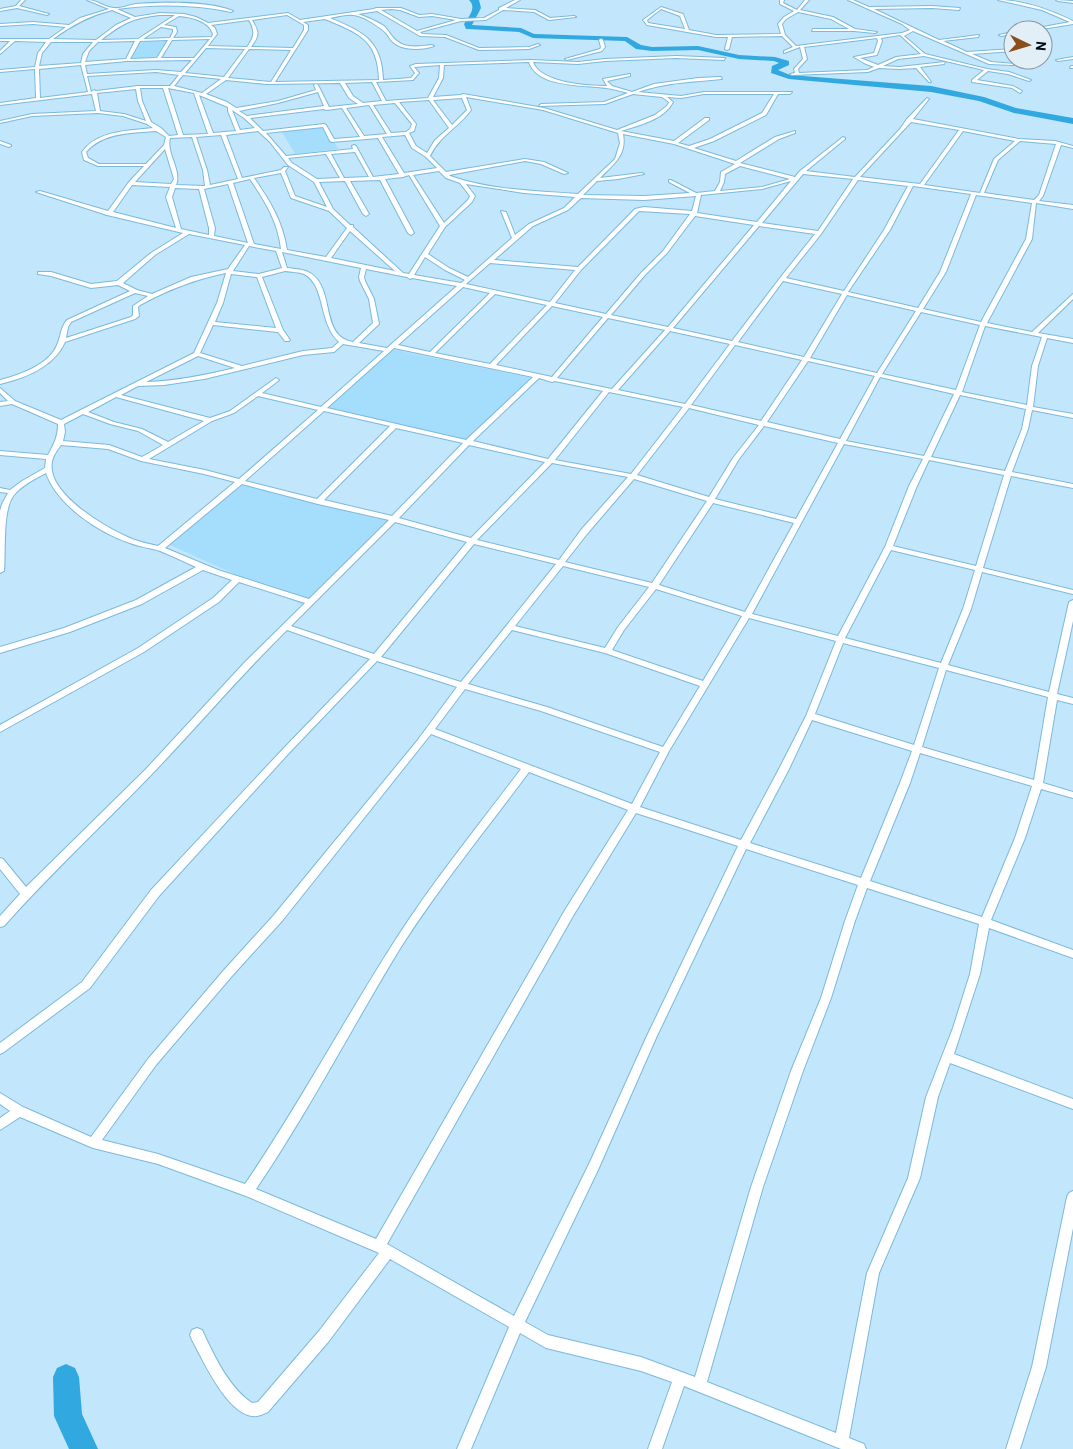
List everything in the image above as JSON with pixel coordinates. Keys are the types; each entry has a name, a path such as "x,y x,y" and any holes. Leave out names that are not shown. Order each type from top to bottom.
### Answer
{"street":[{"path":"17,7 23,0"},
{"path":"88,0 135,18"},
{"path":"186,4 199,0"},
{"path":"301,21 376,9 399,8 419,16 432,15 471,21 485,19 518,0"},
{"path":"782,0 782,4 798,11 832,18 854,30"},
{"path":"795,47 783,35 780,24 785,18 798,11 807,0"},
{"path":"850,0 964,53 990,63 1003,64"},
{"path":"1000,0 1015,1 1073,21"},
{"path":"1058,0 1073,2"},
{"path":"661,1 661,8"},
{"path":"38,98 37,68 39,56 48,41 86,17 112,10 157,4 186,4 231,11"},
{"path":"0,10 17,7 47,14"},
{"path":"867,8 932,7 959,9"},
{"path":"661,8 645,19 646,23 716,36 783,35"},
{"path":"661,8 682,15 687,31"},
{"path":"350,13 381,28 393,37 395,43 411,48 432,46 421,35 376,9"},
{"path":"500,9 535,11 549,19 574,17"},
{"path":"208,24 288,14 301,21 306,26 306,30 272,83"},
{"path":"127,60 137,41 178,15"},
{"path":"98,112 83,64 86,52 96,41 119,24 135,18 178,15 198,18 213,28 215,34 213,38 184,73 168,87"},
{"path":"324,17 348,28 373,44 382,67 381,81"},
{"path":"202,94 226,78 249,48 257,35 250,19"},
{"path":"416,32 460,20"},
{"path":"1053,25 1073,21"},
{"path":"0,25 33,23 70,26"},
{"path":"159,59 176,32 175,28 160,26"},
{"path":"813,30 854,30 887,36"},
{"path":"785,52 795,47 903,34 913,30"},
{"path":"903,34 905,39 924,55"},
{"path":"421,35 446,36 479,49 529,48 538,45"},
{"path":"936,41 978,36"},
{"path":"727,48 730,37"},
{"path":"879,37 876,54 856,56 864,62 878,67 889,68 952,62"},
{"path":"0,40 137,41 213,38"},
{"path":"0,53 14,40"},
{"path":"554,61 601,50 603,47 601,40"},
{"path":"798,74 796,69 805,59 802,46"},
{"path":"206,47 294,49"},
{"path":"964,53 1003,51"},
{"path":"792,74 859,72 878,67 900,57 924,55 987,70 1009,73 1029,80"},
{"path":"86,75 147,71 184,73 272,83 342,82 412,79 416,73 412,66 442,64 531,61 578,63 676,57 724,59"},
{"path":"1058,60 1073,58"},
{"path":"0,71 127,60 196,59"},
{"path":"531,61 537,72 554,81 594,88 611,87"},
{"path":"430,98 441,78 442,64"},
{"path":"917,66 930,81"},
{"path":"987,70 973,81 1013,86 1020,92"},
{"path":"1009,73 1023,71"},
{"path":"629,75 606,79 605,83 611,87 632,93 664,97 743,92 790,93"},
{"path":"528,106 604,103 654,86 698,79 721,78"},
{"path":"373,81 385,102"},
{"path":"315,82 324,112 324,125 337,152"},
{"path":"342,82 352,97 362,104"},
{"path":"138,87 140,101 149,123"},
{"path":"0,104 91,91 138,87 168,87 196,92 232,108 246,117 261,131 290,164 316,180 372,179 443,172 525,160 542,163 566,173"},
{"path":"168,87 181,136"},
{"path":"232,108 278,102 318,90"},
{"path":"196,92 211,135"},
{"path":"691,147 712,140 764,114 776,94"},
{"path":"65,95 68,112"},
{"path":"428,156 433,143 462,120 469,110 463,96"},
{"path":"246,117 286,112 324,112 362,104 463,96 528,106 566,115 618,131 675,142 738,164 798,176 856,179 921,186 1073,207"},
{"path":"618,131 643,122 666,110 671,102 664,97"},
{"path":"430,98 450,128"},
{"path":"93,1143 152,1062 278,918 430,730 596,517 633,476 819,233 856,179 902,130 927,99"},
{"path":"27,100 32,115"},
{"path":"332,141 407,133 412,130 414,124 396,101"},
{"path":"370,104 390,135"},
{"path":"343,107 362,138"},
{"path":"232,108 230,111 239,132"},
{"path":"0,122 32,115 98,112 124,115 149,123 168,136 211,135 324,125"},
{"path":"286,112 294,129"},
{"path":"675,142 708,118"},
{"path":"909,120 1019,140 1059,143 1073,147"},
{"path":"146,165 98,165 86,158 84,152 106,136 159,129"},
{"path":"921,186 962,129"},
{"path":"160,548 240,482 320,408 515,240 531,224 566,209 617,160 622,143 618,131"},
{"path":"717,193 722,182 722,173 777,138 793,132"},
{"path":"407,133 414,147 428,156 443,172 462,182 524,192 644,198 762,188 798,176"},
{"path":"223,134 240,179"},
{"path":"168,136 166,145 176,179 169,197 178,230"},
{"path":"194,136 205,170 208,187"},
{"path":"379,136 402,176"},
{"path":"0,1049 86,985 155,894 286,751 375,658 472,540 550,461 611,390 669,329 798,176 843,138"},
{"path":"350,139 372,179"},
{"path":"981,195 996,159 1019,140"},
{"path":"0,142 9,146"},
{"path":"464,1449 517,1324 594,1166 651,1038 744,844 810,716 840,641 889,547 926,458 958,393 983,324 1029,239 1034,203 1041,196 1059,143"},
{"path":"109,214 131,183 166,145"},
{"path":"285,157 356,150"},
{"path":"328,153 366,214"},
{"path":"131,183 201,188 283,172 290,164"},
{"path":"283,172 293,197 331,210 351,226 401,274"},
{"path":"595,180 625,178 642,174"},
{"path":"411,175 443,226"},
{"path":"251,177 271,207 283,234 281,250 285,269"},
{"path":"382,178 411,233"},
{"path":"316,180 331,210"},
{"path":"670,181 697,194"},
{"path":"230,182 250,245"},
{"path":"410,277 443,226 473,196 462,182"},
{"path":"607,651 654,586 711,500 736,458 764,422 806,359 845,293 887,230 911,185"},
{"path":"201,188 212,228 211,237"},
{"path":"38,192 109,214 178,230 250,245 328,258 410,277 461,285 735,343 878,376 1073,416"},
{"path":"552,380 643,274 665,252 693,213 697,194"},
{"path":"197,1335 214,1367 233,1394 248,1408 256,1409 263,1407 324,1336 384,1249 569,913 634,809 665,751 747,616 878,376 943,272 974,194"},
{"path":"492,366 551,304 579,269 640,209 693,213 757,225 819,233"},
{"path":"503,212 515,240"},
{"path":"328,258 351,226"},
{"path":"119,283 153,254 188,232"},
{"path":"61,423 197,354 211,323 230,271 250,245"},
{"path":"424,254 447,269 468,279"},
{"path":"490,261 579,269"},
{"path":"354,344 376,324 377,320 373,312 373,303 361,280 364,266"},
{"path":"61,341 134,318 136,316 135,307 180,282 194,277 230,271 259,276 285,269 306,272 313,278 319,288 332,335 342,342 431,354 492,366 552,380 611,390 764,422 842,442 1073,486"},
{"path":"40,273 51,274 91,286 119,283 135,291 153,296"},
{"path":"259,276 280,330 286,340"},
{"path":"782,279 983,324 1073,341"},
{"path":"0,382 17,378 35,369 56,352 61,341 62,329 69,321 135,291"},
{"path":"431,354 494,292"},
{"path":"1033,334 1073,296"},
{"path":"211,323 280,330"},
{"path":"699,1386 756,1188 797,1071 826,998 850,921 876,851 905,783 943,668 967,609 1008,473 1025,429 1030,408 1035,366 1045,336"},
{"path":"137,384 164,383 244,368 303,354 334,350 342,342"},
{"path":"197,354 244,368"},
{"path":"0,923 26,894 149,771 248,664 394,519 468,442 537,376"},
{"path":"143,460 210,420 232,412 276,380"},
{"path":"0,390 13,402 61,423"},
{"path":"257,394 550,461 633,476 711,500 797,522"},
{"path":"114,395 210,420"},
{"path":"0,404 13,402"},
{"path":"83,412 112,423 140,430 168,445"},
{"path":"61,423 60,443 50,457 48,470 69,503 80,513 129,540 144,546 160,548 202,567 311,602"},
{"path":"318,502 394,426"},
{"path":"60,443 109,447 143,460 205,472 318,502 394,519 654,586 747,616 1073,701"},
{"path":"0,453 50,457"},
{"path":"0,571 1,514 3,506 12,492 22,484 48,470"},
{"path":"0,490 12,492"},
{"path":"889,547 1073,592"},
{"path":"0,650 67,630 139,602 202,567"},
{"path":"0,729 141,650 216,600 238,579"},
{"path":"841,1442 873,1272 914,1178 932,1096 948,1057 975,974 985,922 1020,838 1038,783 1053,695 1073,602"},
{"path":"286,627 375,658 544,709 665,751"},
{"path":"510,627 607,651 706,685"},
{"path":"810,716 1073,795"},
{"path":"430,730 526,769 634,809 985,922 1073,954"},
{"path":"248,1191 273,1154 399,943 473,838 526,769"},
{"path":"0,862 26,894"},
{"path":"948,1057 1073,1104"},
{"path":"0,1098 19,1111 93,1143 158,1159 248,1191 384,1249 546,1341 640,1364 859,1449"},
{"path":"0,1125 19,1111"},
{"path":"1013,1449 1039,1367 1073,1197"},
{"path":"655,1449 680,1378"}],"shaded area":[{"path":"171,41 163,59 127,60 136,42"},
{"path":"325,126 338,149 295,154 281,130"},
{"path":"390,349 532,378 471,443 326,407"},
{"path":"242,485 396,521 310,608 168,544"}],"waterway":[{"path":"471,20 477,8 476,2 473,0"},
{"path":"470,21 469,27 521,30 533,36 627,39 639,47 652,49 698,48 739,57 775,59 786,63 775,68 774,71 789,77 931,89 981,99 1014,110 1073,121"},
{"path":"66,1377 68,1416 84,1449"}]}
